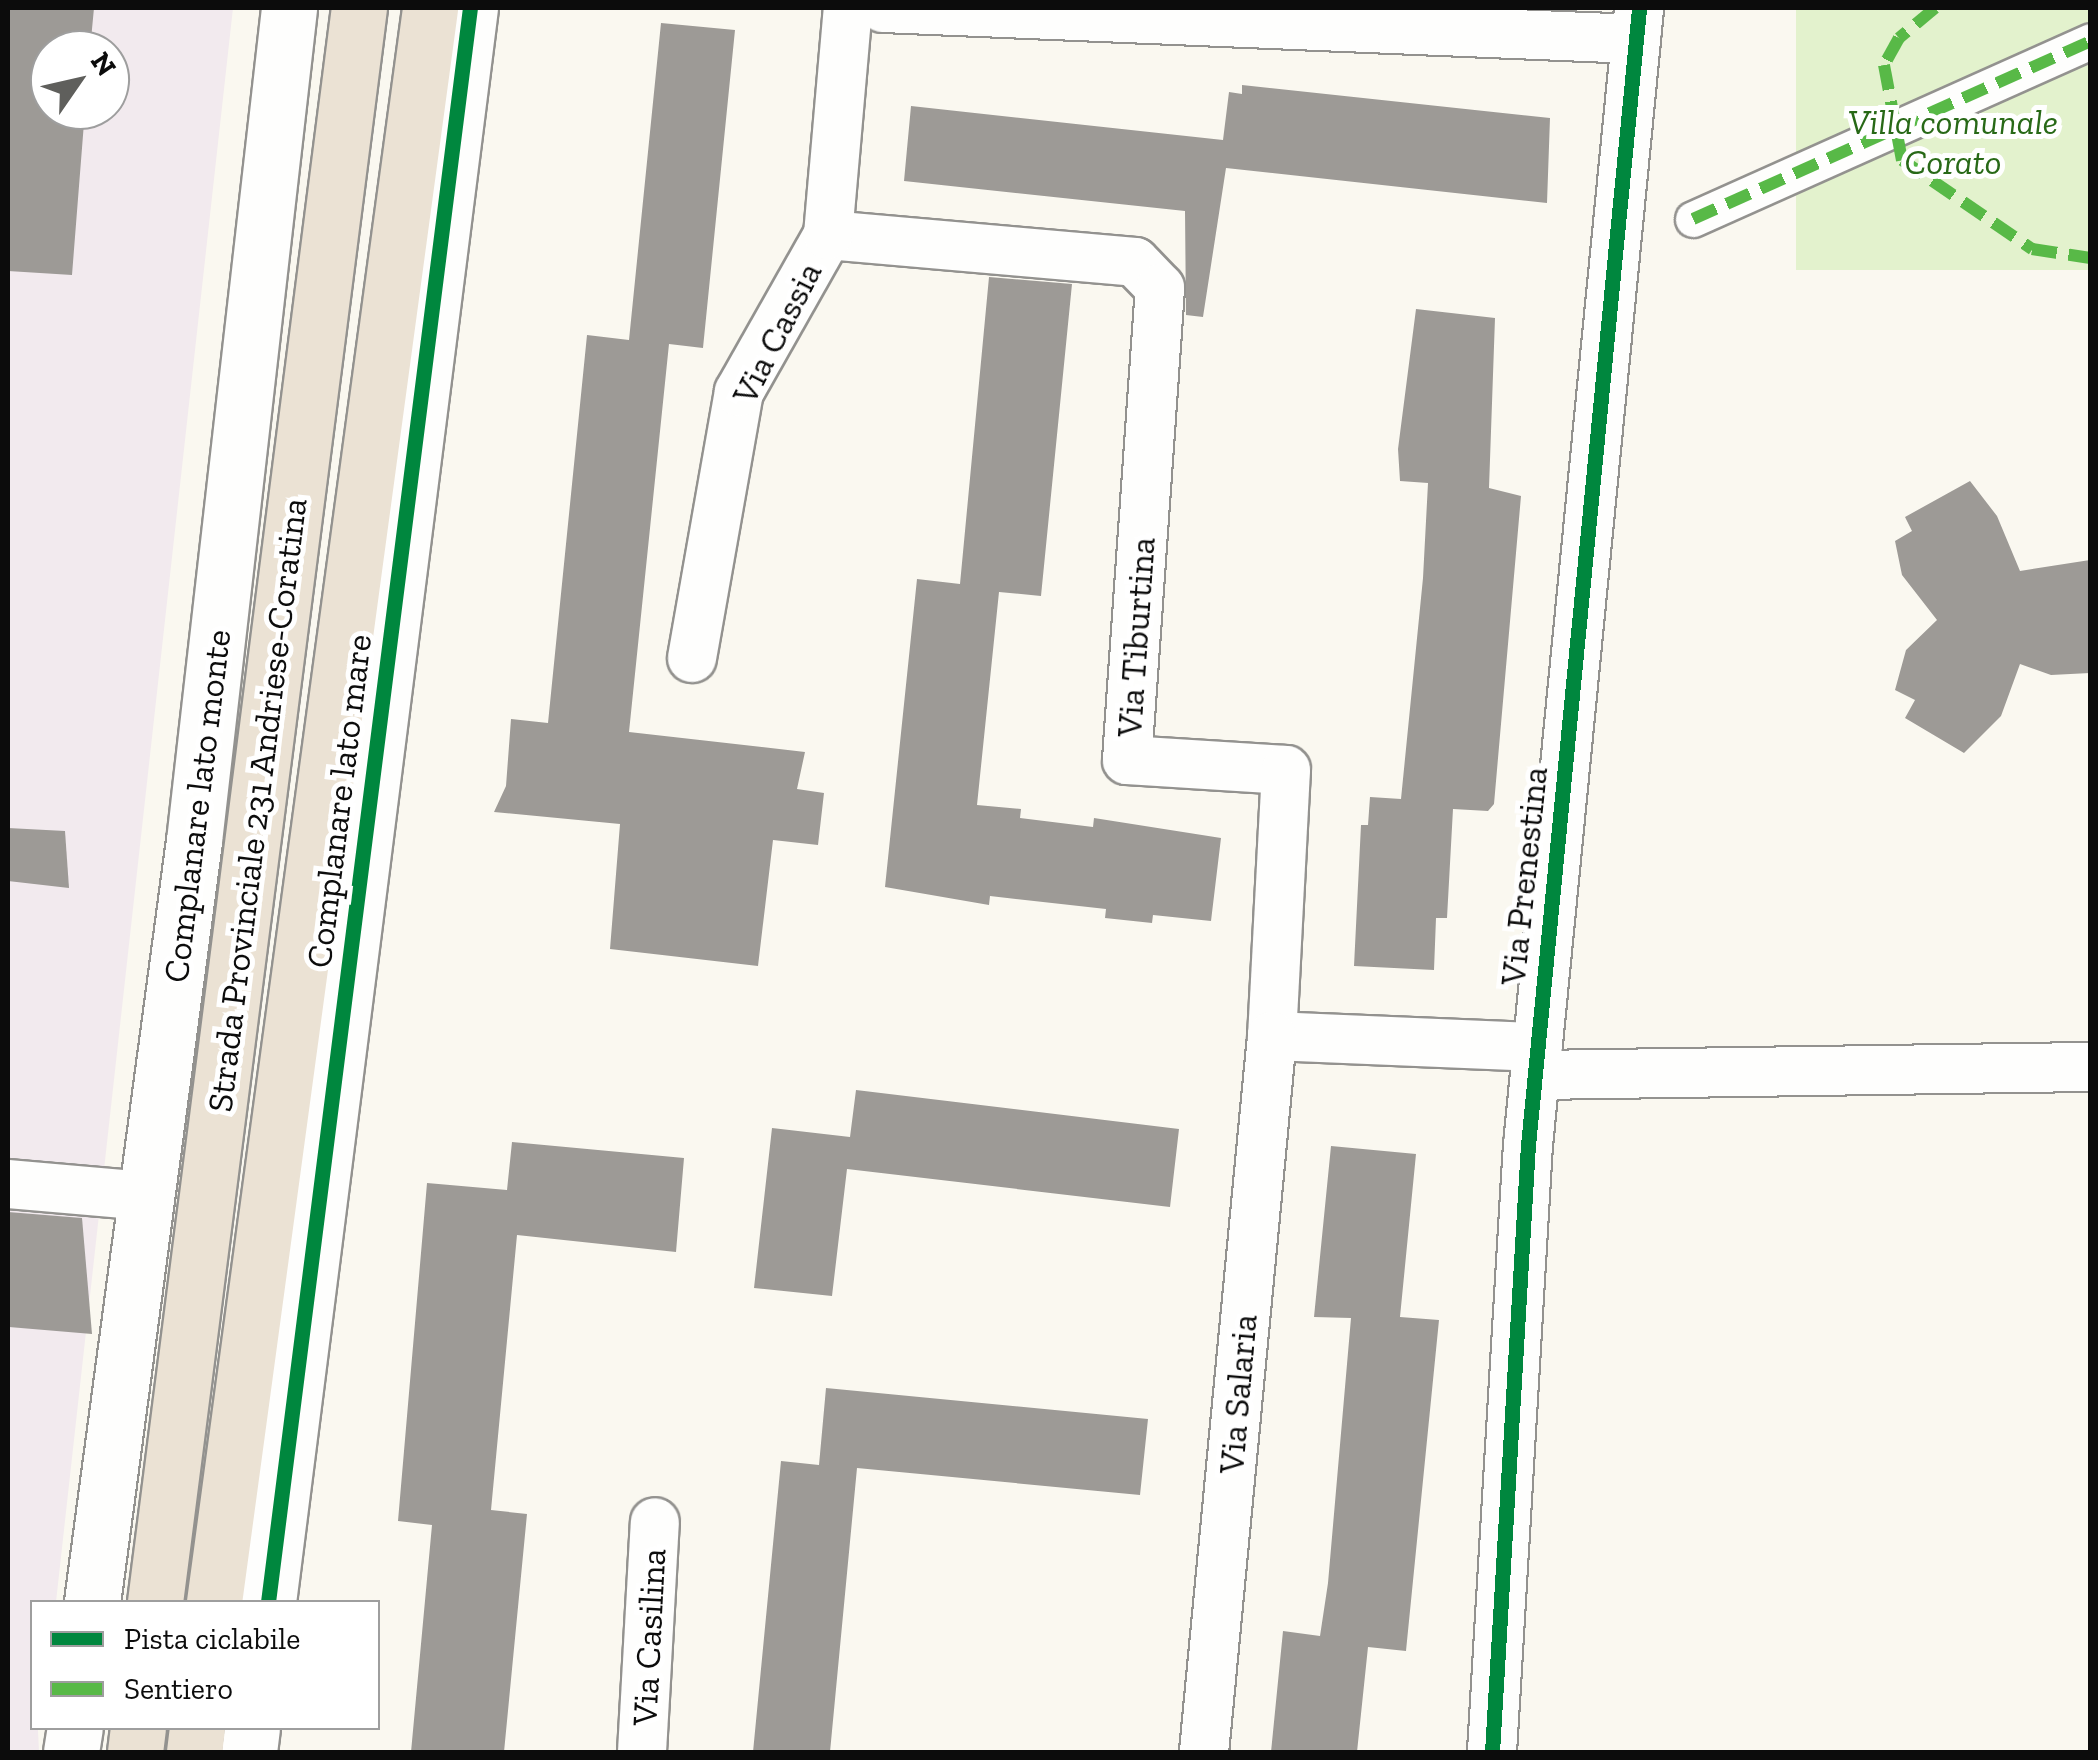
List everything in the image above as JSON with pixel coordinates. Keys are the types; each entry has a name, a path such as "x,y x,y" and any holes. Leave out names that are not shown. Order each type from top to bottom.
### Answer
{"highway":[{"name":"Strada Provinciale 231 Andriese-Coratina","path":"154,1600 359,8"},
{"name":"Strada Provinciale 231 Andriese-Coratina","path":"214,1600 430,8"}],"street":[{"name":"Complanare lato monte","path":"92,1600 146,1196 289,8"},
{"name":"Complanare lato mare","path":"268,1600 470,8"},
{"name":"Via Cassia","path":"692,658 739,392 828,234 848,8"},
{"path":"904,8 1638,23"},
{"name":"Via Prenestina","path":"1492,1752 1537,1061 1638,23"},
{"path":"1694,220 2090,41"},
{"name":"Via Tiburtina","path":"828,234 1135,262 1160,288 1128,760 1286,770 1272,1036"},
{"path":"1272,1036 1537,1061 2090,1067"},
{"name":"Via Salaria","path":"1204,1752 1272,1036"},
{"path":"8,1184 146,1196"},
{"name":"Via Casilina","path":"642,1752 656,1522"}],"shaded area":[{"path":"8,8 233,8 56,1600 30,1600 30,1730 38,1730 39,1752 8,1752"}],"green space":[{"name":"Villa comunale Corato","path":"1796,8 2090,8 2090,270 1796,270"}],"building":[{"path":"8,8 94,8 92,30 30,30 30,130 83,130 72,275 8,271"},
{"path":"661,23 735,30 703,348 669,344 629,732 805,752 797,789 824,793 818,845 773,840 758,966 610,949 620,824 494,812 506,786 511,719 548,723 587,335 629,340"},
{"path":"1242,85 1550,118 1547,203 1226,168 1203,317 1186,315 1185,211 904,181 911,106 1223,140 1229,92 1242,94"},
{"path":"989,277 1072,284 1041,596 999,592 977,805 1021,809 1020,818 1093,827 1094,818 1221,838 1211,921 1153,915 1152,923 1105,918 1106,909 990,896 989,905 885,887 917,579 960,584"},
{"path":"1416,309 1495,318 1489,488 1521,496 1494,804 1488,811 1453,809 1447,918 1436,918 1434,970 1354,966 1361,825 1368,825 1370,797 1401,799 1423,578 1428,483 1400,481 1398,449"},
{"path":"1970,481 1997,516 2020,571 2090,560 2090,673 2051,675 2020,664 2001,716 1964,753 1905,718 1915,700 1895,690 1906,650 1937,620 1902,575 1895,541 1912,531 1905,517"},
{"path":"8,828 65,831 69,888 8,881"},
{"path":"856,1090 1179,1129 1170,1207 847,1169 832,1296 754,1288 772,1128 850,1137"},
{"path":"512,1142 684,1158 676,1252 517,1235 491,1510 527,1514 504,1752 411,1752 432,1525 398,1521 427,1183 507,1190"},
{"path":"1331,1146 1416,1154 1400,1317 1439,1320 1406,1651 1368,1647 1357,1752 1271,1752 1283,1631 1320,1636 1328,1583 1351,1318 1314,1317"},
{"path":"8,1212 82,1218 92,1334 9,1327"},
{"path":"826,1388 1148,1419 1140,1495 857,1468 830,1752 753,1752 781,1461 819,1465"}],"marked path":[{"path":"1935,8 1899,38 1884,65 1902,160 2032,249 2090,258"},
{"path":"1693,219 2090,41"}],"cycle path":[{"path":"268,1600 470,8"},
{"path":"1492,1752 1528,1145 1639,8"}]}
